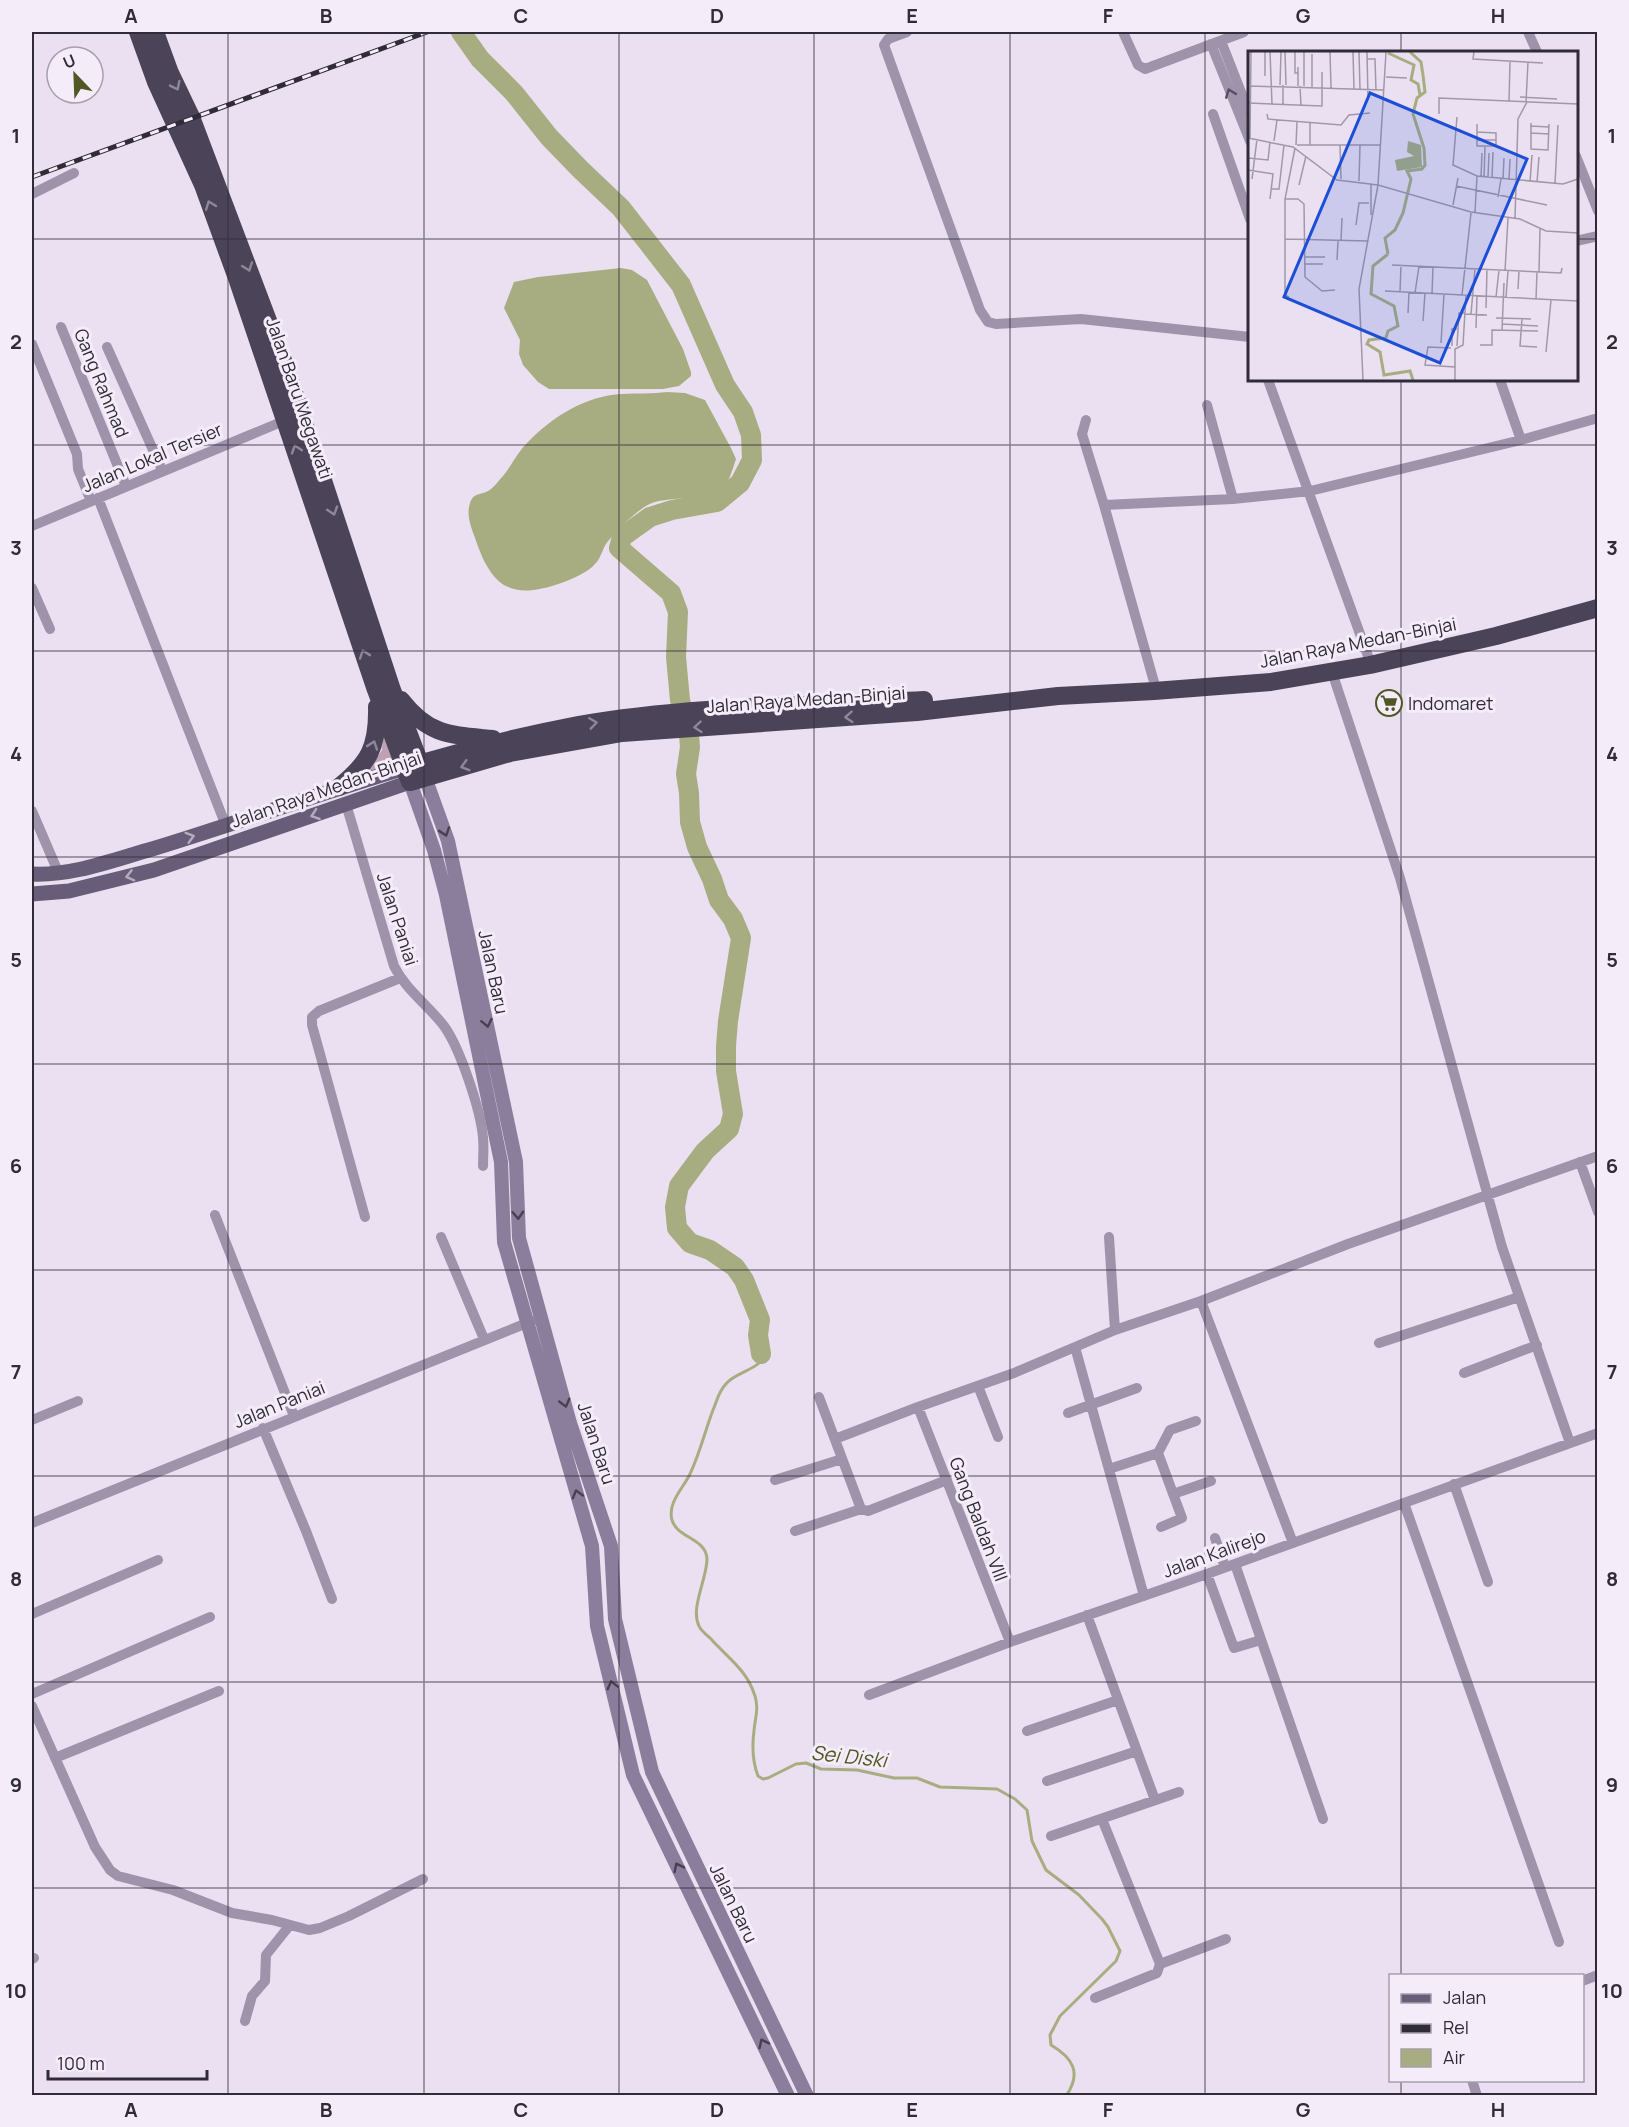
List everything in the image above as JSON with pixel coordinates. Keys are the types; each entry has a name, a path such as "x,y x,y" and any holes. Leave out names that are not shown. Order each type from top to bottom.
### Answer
{"highway":[{"name":"Jalan Baru Megawati","path":"138,32 156,82 202,185 289,411"},
{"name":"Jalan Baru Megawati","path":"155,32 170,73 199,137 289,411 384,690 415,773"},
{"name":"Jalan Raya Medan-Binjai","path":"742,715 917,712 1058,696 1271,682 1332,672 1598,598"},
{"name":"Jalan Raya Medan-Binjai","path":"415,773 509,741 579,725 651,723 1057,687 1269,673 1368,656 1390,656 1496,636 1598,608"},
{"path":"384,690 413,715 437,730 454,736 509,741"},
{"path":"339,787 358,771 371,753 375,744 384,690"},
{"name":"Jalan Raya Medan-Binjai","path":"415,773 542,746 622,733 651,723"}],"main road":[{"name":"Jalan Raya Medan-Binjai","path":"32,874 59,874 102,863 226,826 339,787 415,773"},
{"name":"Jalan Raya Medan-Binjai","path":"32,894 69,891 154,870 346,804 415,773"}],"street":[{"path":"907,32 888,39 884,45 980,310 988,322 996,324 1090,320 1248,337"},
{"path":"1124,32 1138,65 1145,69 1244,32"},
{"path":"1528,32 1537,51"},
{"path":"1216,42 1248,111"},
{"path":"1216,42 1248,135"},
{"path":"1213,114 1248,213"},
{"path":"1578,161 1598,211"},
{"path":"32,194 74,173"},
{"path":"1578,241 1598,236"},
{"name":"Gang Rahmad","path":"61,327 126,486"},
{"path":"32,344 78,454 78,469 94,499 226,826"},
{"path":"107,347 162,470"},
{"path":"1268,381 1368,656"},
{"path":"1500,381 1521,440"},
{"path":"1207,405 1233,500"},
{"name":"Jalan Lokal Tersier","path":"32,526 162,470 289,411"},
{"path":"1104,505 1233,500 1310,491 1521,440 1598,418"},
{"path":"1086,420 1082,434 1154,682"},
{"path":"32,588 50,629"},
{"path":"1332,672 1400,878 1503,1247 1570,1443"},
{"name":"Jalan Baru","path":"415,773 448,841 516,1162 519,1238 570,1423 611,1545 615,1618 651,1772 807,2096"},
{"name":"Jalan Baru","path":"415,773 446,895 482,1105 501,1162 504,1242 592,1546 597,1626 633,1775 788,2096"},
{"name":"Jalan Paniai","path":"346,804 394,966 400,978 445,1027 482,1105 483,1166"},
{"path":"32,811 59,874"},
{"path":"366,1217 312,1025 312,1017 319,1011 400,978"},
{"path":"482,1105 503,1100"},
{"path":"835,1439 978,1386 1115,1330 1201,1301 1488,1193 1598,1156"},
{"path":"1580,1162 1598,1212"},
{"path":"215,1215 294,1416"},
{"path":"441,1237 484,1339"},
{"path":"1109,1237 1115,1330"},
{"path":"1379,1343 1519,1297"},
{"path":"1201,1301 1293,1543"},
{"name":"Jalan Paniai","path":"32,1523 540,1317"},
{"path":"1464,1373 1537,1345"},
{"path":"1075,1347 1144,1596"},
{"path":"978,1386 998,1437"},
{"path":"1068,1413 1137,1388"},
{"path":"819,1397 861,1509"},
{"path":"32,1420 78,1401"},
{"name":"Gang Baldah VIII","path":"918,1407 1010,1642"},
{"path":"1109,1469 1158,1453 1170,1430 1196,1421"},
{"path":"263,1428 332,1599"},
{"name":"Jalan Kalirejo","path":"869,1695 1010,1642 1207,1574 1598,1432"},
{"path":"1158,1453 1182,1518 1161,1527"},
{"path":"775,1480 842,1459"},
{"path":"795,1531 861,1509 868,1511 947,1480"},
{"path":"1173,1494 1210,1481"},
{"path":"1454,1484 1488,1582"},
{"path":"1404,1503 1559,1942"},
{"path":"1215,1538 1230,1565 1261,1640 1323,1819"},
{"path":"32,1614 158,1560"},
{"path":"1207,1574 1234,1648 1261,1640"},
{"path":"1087,1615 1155,1800"},
{"path":"32,1694 210,1617"},
{"path":"55,1758 219,1691"},
{"path":"1027,1731 1118,1700"},
{"path":"32,1706 95,1847 110,1870 118,1876 173,1890 232,1913 315,1930 375,1904 423,1879"},
{"path":"1047,1781 1137,1751"},
{"path":"1051,1836 1179,1792"},
{"path":"1095,1998 1158,1973 1160,1964 1102,1819"},
{"path":"245,2021 252,1996 265,1981 266,1955 289,1925"},
{"path":"1160,1964 1226,1938"}],"shaded area":[{"path":"383,732 397,764 367,773 382,750"}],"water":[{"path":"621,268 632,270 647,280 683,349 691,376 679,386 663,389 549,389 538,382 523,365 519,354 520,340 504,308 514,282 538,277"},
{"path":"685,393 705,400 731,448 736,459 728,481 720,492 707,497 664,500 646,506 614,534 592,567 564,582 546,588 517,590 497,579 482,555 471,525 469,507 472,499 492,488 527,443 547,425 570,410 608,396"}],"waterway":[{"path":"461,32 480,59 514,93 549,137 621,208 681,285 725,385 743,412 751,435 752,460 740,483 717,502 672,510 650,517 622,537 619,548 671,593 678,612 676,657 680,700 689,735 690,747 686,774 690,822 697,847 719,900 733,919 741,938 726,1046 726,1071 733,1114 729,1129 705,1151 679,1186 675,1207 677,1228 690,1243 710,1250 735,1267 744,1280 760,1320 758,1335 761,1354"},
{"name":"Sei Diski","path":"761,1354 759,1363 732,1378 721,1391 694,1466 674,1501 671,1514 675,1526 702,1547 707,1559 696,1611 699,1626 742,1672 755,1696 757,1709 753,1748 758,1776 763,1779 768,1778 796,1764 806,1763 821,1769 857,1770 894,1778 917,1778 940,1787 997,1789 1015,1799 1027,1810 1032,1841 1046,1870 1079,1895 1102,1919 1120,1951 1116,1961 1060,2016 1050,2035 1051,2045 1065,2055 1073,2067 1074,2080 1066,2096"}],"railway":[{"path":"32,177 427,32"}],"place":[{"name":"Indomaret","path":"1389,703"}]}
